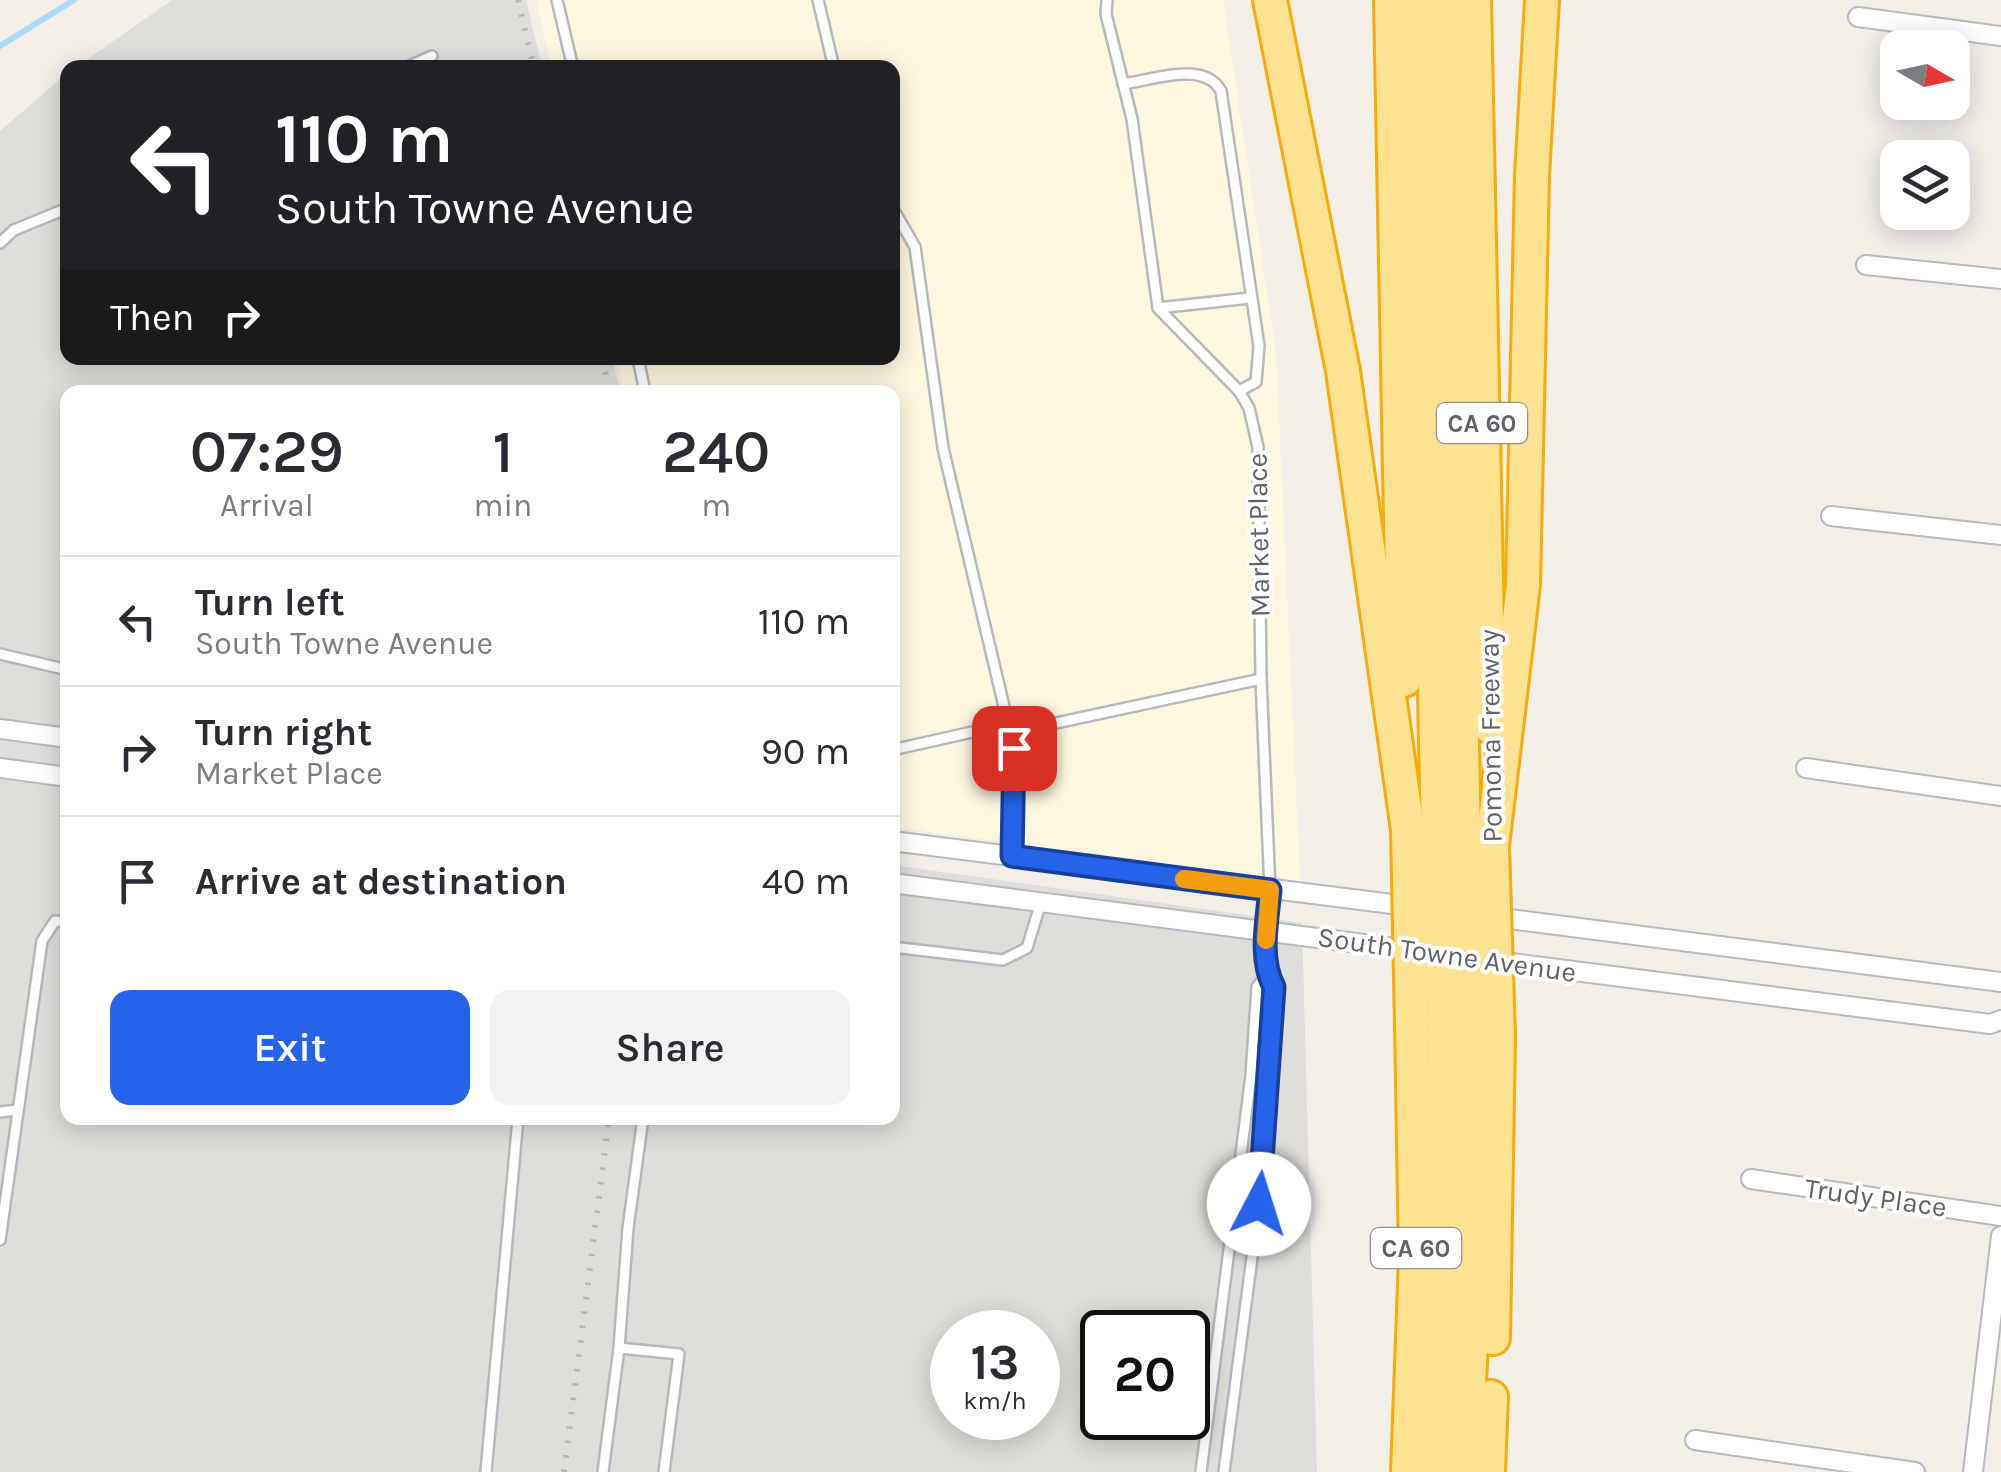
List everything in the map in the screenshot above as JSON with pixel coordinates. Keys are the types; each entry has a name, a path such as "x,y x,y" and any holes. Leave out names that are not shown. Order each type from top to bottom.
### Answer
{"highway":[{"path":"1270,0 1343,371 1450,837"},
{"name":"Pomona Freeway","path":"1392,0 1450,837 1455,1030 1416,1258 1408,1472"},
{"path":"1420,0 1450,837"},
{"path":"1446,0 1450,837"},
{"name":"Pomona Freeway","path":"1474,0 1450,837 1455,1030 1498,1217 1488,1472"},
{"path":"1450,837 1523,585 1532,176 1542,0"},
{"path":"1439,1472 1455,1030"},
{"path":"1455,1030 1472,1311 1464,1472"}],"street":[{"path":"1858,16 2001,36"},
{"path":"1866,265 2001,279"},
{"path":"1831,516 2001,534"},
{"path":"0,729 60,737"},
{"path":"0,768 60,775"},
{"path":"1806,768 2001,796"},
{"name":"South Towne Avenue","path":"900,843 2001,982"},
{"name":"South Towne Avenue","path":"900,883 1990,1024 2001,1020"},
{"name":"Trudy Place","path":"1751,1179 2001,1216"},
{"path":"1973,1472 2001,1236"},
{"path":"1694,1440 1915,1472"}],"lane":[{"path":"556,0 570,60"},
{"path":"818,0 832,60"},
{"path":"1108,0 1106,14 1132,120 1158,308 1250,298"},
{"path":"423,60 432,56"},
{"path":"1122,84 1201,73 1214,79 1220,91 1259,346 1256,382 1239,390"},
{"path":"0,243 14,230 60,211"},
{"path":"900,222 914,247 942,448 1014,748 1012,856"},
{"name":"Market Place","path":"1158,308 1239,390 1249,408 1258,447 1260,679 1270,890 1267,974"},
{"path":"0,654 60,668"},
{"path":"900,748 1260,679"},
{"path":"900,948 1003,960 1027,948 1041,902"},
{"path":"0,1240 42,941 55,921 60,921"},
{"path":"1201,1472 1252,1075 1257,987 1267,974 1274,987 1263,1173 1224,1472"},
{"path":"0,1112 17,1110"},
{"path":"486,1472 517,1125"},
{"path":"604,1472 642,1125"},
{"path":"618,1348 679,1354 664,1472"}],"shaded area":[{"path":"172,0 526,0 540,60 86,60"},
{"path":"536,0 1223,0 1276,354 1300,881 900,828 900,385 622,385 618,365 900,365 900,60 550,60"},
{"path":"60,79 60,365 614,365 618,385 60,385 60,1125 900,1125 900,866 1302,923 1317,1472 0,1472 0,131"}],"waterway":[{"path":"0,46 74,0"}],"railway":[{"path":"518,0 532,60"},
{"path":"604,365 608,385"},
{"path":"564,1472 608,1125"}],"slow traffic":[{"path":"1184,879 1270,890 1266,940"}],"route":[{"path":"1014,748 1012,856 1270,890 1266,956 1267,974 1274,987 1259,1204"}]}
